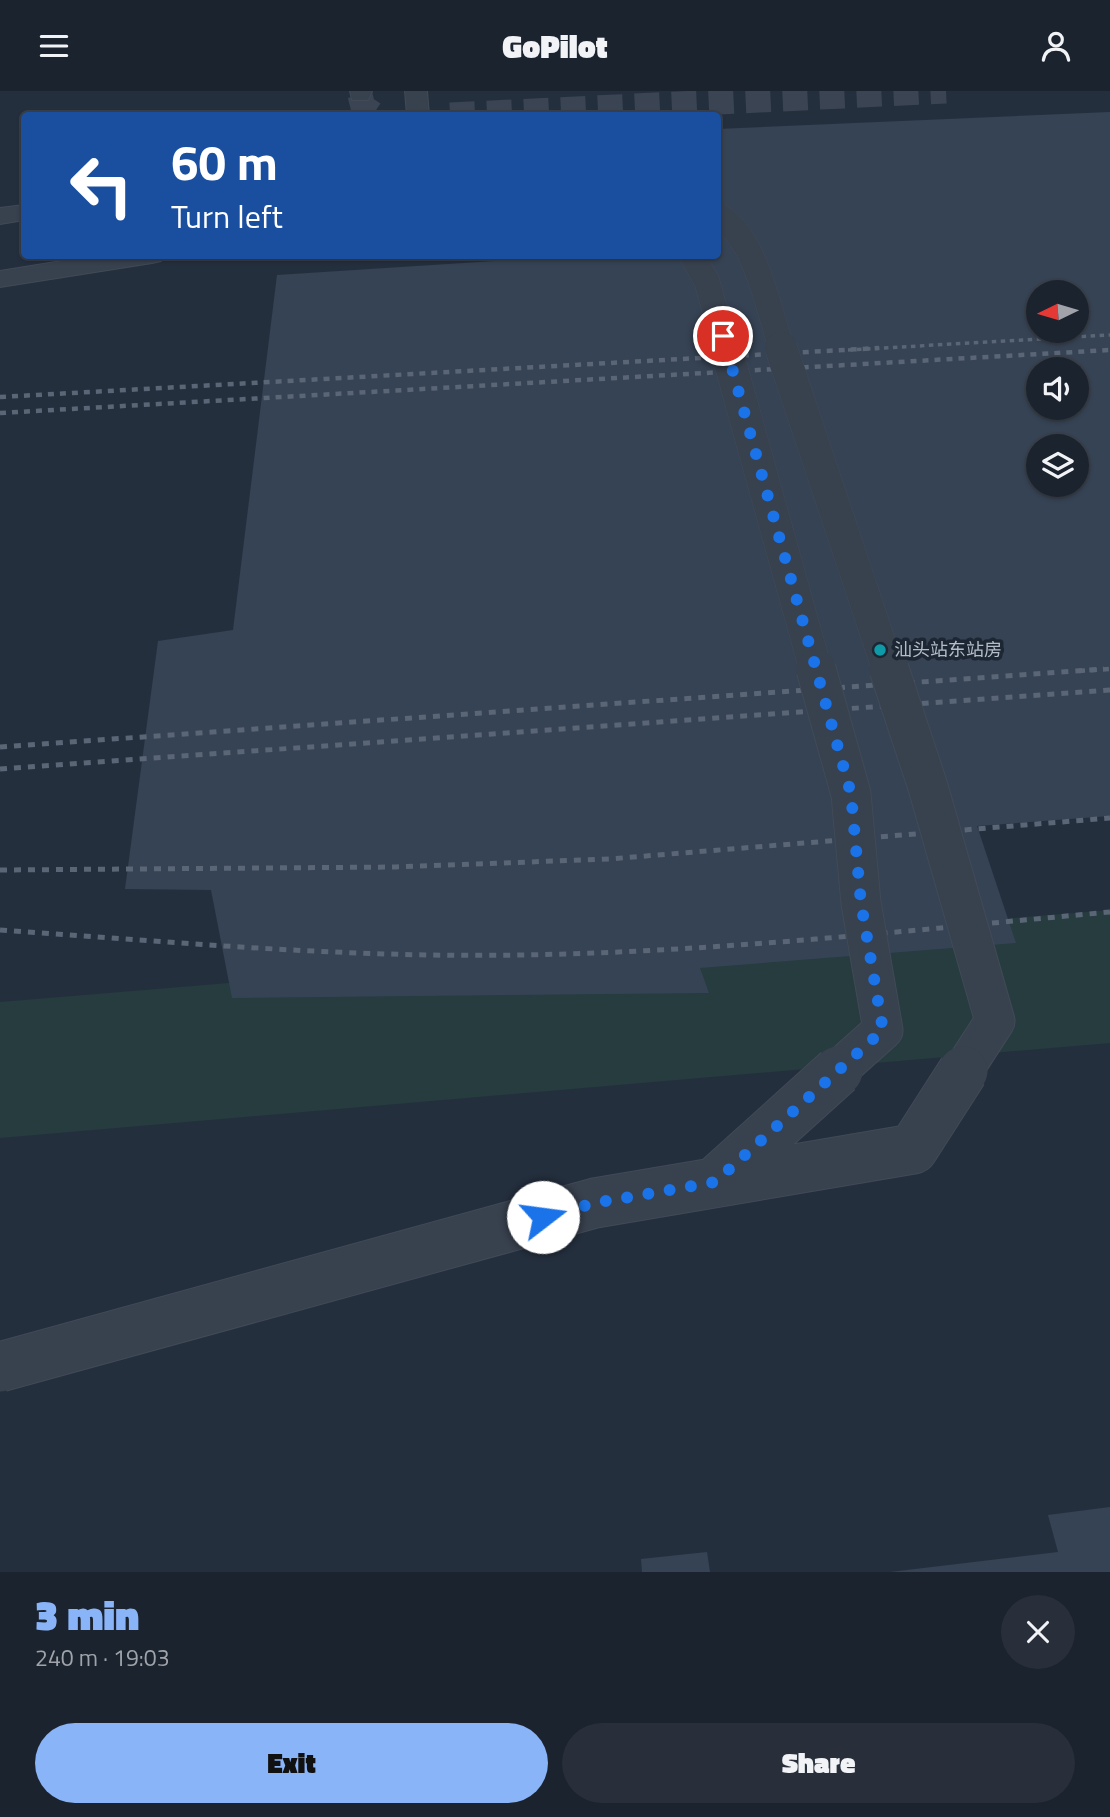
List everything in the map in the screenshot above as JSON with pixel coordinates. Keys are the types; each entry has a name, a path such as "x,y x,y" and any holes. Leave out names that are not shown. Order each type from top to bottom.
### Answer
{"street":[{"path":"416,91 418,112"},
{"path":"0,216 21,213"},
{"path":"0,1367 595,1203 913,1149 995,1021 928,787 748,248 731,223 721,217"},
{"path":"0,259 21,256"},
{"path":"0,279 127,259"},
{"path":"694,259 707,282 851,794 861,903 883,1030 715,1182"}],"green space":[{"path":"1110,910 1110,1043 0,1138 0,1002"}],"building":[{"path":"1110,112 1110,816 977,826 1016,943 700,968 709,993 232,998 211,890 125,889 158,641 233,630 277,275 526,259 721,259 721,129"},
{"path":"1110,1507 1110,1572 890,1572 1058,1552 1048,1515"},
{"path":"707,1552 710,1572 642,1572 641,1559"}],"tunnel":[{"path":"512,112 946,91"},
{"path":"360,95 363,107 370,112"}],"railway":[{"path":"848,350 1110,335"},
{"path":"0,397 879,348"},
{"path":"0,413 1110,350"},
{"path":"0,747 1104,669"},
{"path":"1079,671 1110,669"},
{"path":"0,769 1110,690"},
{"path":"0,870 395,867 609,859 1110,818"},
{"path":"0,930 324,952 519,955 741,945 1110,912"}],"place":[{"name":"汕头站东站房","path":"880,650"}],"route":[{"path":"543,1217 595,1203 715,1182 883,1030 861,903 851,794 723,336"}]}
